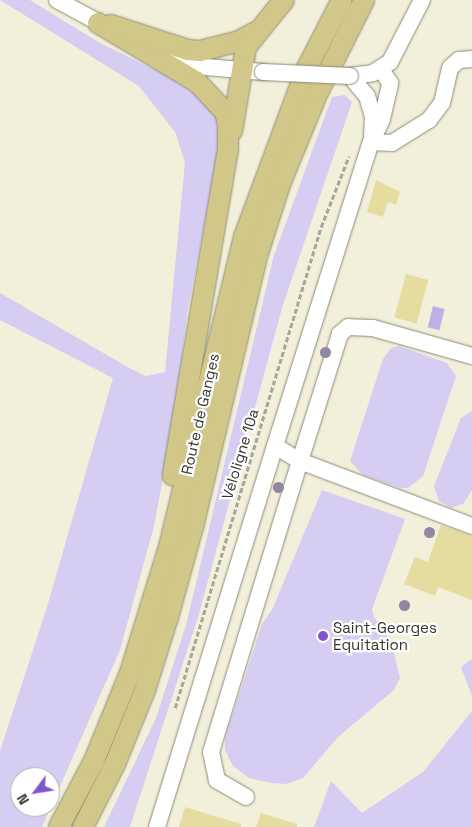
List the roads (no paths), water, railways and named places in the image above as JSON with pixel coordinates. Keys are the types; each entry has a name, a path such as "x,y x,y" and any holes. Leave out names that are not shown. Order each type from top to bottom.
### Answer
{"main road":[{"path":"94,761 106,710 147,589 176,463 202,292 246,47 256,32 284,0"},
{"name":"Route de Ganges","path":"59,827 94,761 130,674 164,565 244,237 307,68 342,0"},
{"name":"Route de Ganges","path":"83,827 118,756 168,617 193,527 258,253 280,184 318,92 364,0"},
{"path":"98,23 130,30 188,50 200,51 237,42 256,32"},
{"path":"98,23 197,82 214,97 225,112 228,149"}],"street":[{"path":"57,0 98,23 195,66 243,71 350,76 377,71"},
{"path":"372,142 373,118 366,86 377,71 390,62 422,0"},
{"path":"372,142 392,143 429,120 442,102 452,65 459,60 472,58"},
{"path":"157,827 275,446 390,91 390,83 377,71"},
{"path":"350,76 367,96"},
{"path":"246,797 217,780 211,752 340,334 348,327 373,328 472,356"},
{"path":"275,446 300,461 472,526"}],"place":[{"name":"Saint-Georges Equitation","path":"323,636"}]}
